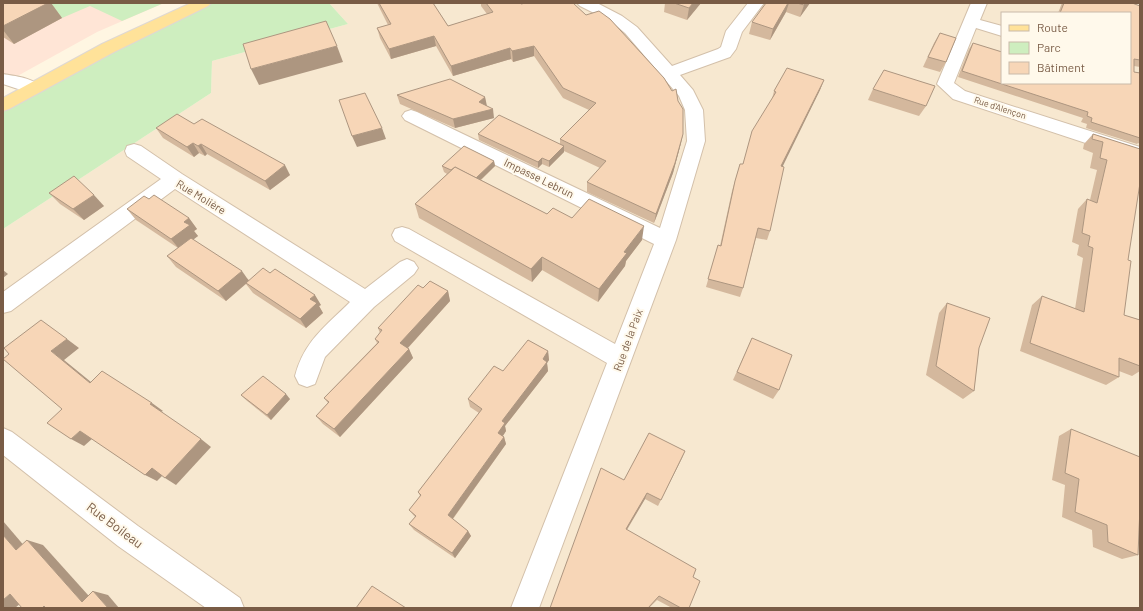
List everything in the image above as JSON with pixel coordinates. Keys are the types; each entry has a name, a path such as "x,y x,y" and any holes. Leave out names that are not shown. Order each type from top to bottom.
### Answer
{"main road":[{"path":"8,83 177,3"},
{"path":"3,105 108,48 203,3"}],"street":[{"name":"Rue de la Paix","path":"525,608 666,240 696,141 694,110 686,94 631,30 617,19 585,3"},
{"path":"669,73 717,57 724,53 728,49 734,31 756,3"},
{"name":"Rue d'Alençon","path":"979,3 945,84 951,90 959,94 1140,154"},
{"path":"971,22 1001,31"},
{"path":"8,83 33,88"},
{"name":"Impasse Lebrun","path":"411,116 666,240"},
{"path":"134,151 175,179"},
{"name":"Rue Molière","path":"3,304 175,179 366,301"},
{"path":"402,235 621,359"},
{"path":"307,376 310,364 317,350 366,301 407,268"},
{"name":"Rue Boileau","path":"4,442 128,536 230,608"}],"shaded area":[{"path":"3,3 164,3 97,32 3,84"},
{"path":"329,3 1140,3 1140,608 3,608 3,229 211,93 212,61 348,24"}],"green space":[{"path":"47,3 164,3 122,21 90,6 62,18 41,7"},
{"path":"210,3 329,3 348,24 212,61 211,93 3,229 3,111 54,81"}],"building":[{"path":"3,3 48,3 3,26"},
{"path":"379,3 433,3 448,26 493,12 486,3 573,3 586,15 599,11 610,19 664,78 672,91 676,89 678,101 683,109 683,134 675,163 656,214 587,182 606,161 560,139 596,103 563,88 534,46 512,51 510,48 451,66 434,36 389,49 377,28 391,24"},
{"path":"674,3 693,3 689,8"},
{"path":"766,3 788,3 773,29 752,22"},
{"path":"1064,3 1132,3 1140,6 1140,60 1134,59 1134,72 1140,73 1140,138 1091,122 1092,118 1087,116 1088,112 1002,84 1131,84 1131,12 1060,12"},
{"path":"326,21 337,46 251,69 243,44"},
{"path":"940,33 956,38 946,62 928,57"},
{"path":"973,43 1001,52 1001,84 962,71"},
{"path":"787,68 824,80 781,166 784,167 770,231 758,228 743,288 708,279 718,245 721,246 735,181 740,164 743,164 752,131 776,92 774,91"},
{"path":"884,70 935,86 926,106 873,89"},
{"path":"450,79 485,97 479,102 493,109 453,119 397,95"},
{"path":"365,93 382,128 352,136 339,100"},
{"path":"177,114 194,124 202,119 285,165 265,181 201,144 198,146 193,143 187,147 156,128"},
{"path":"499,115 564,146 549,161 542,158 538,162 478,134"},
{"path":"1093,134 1140,149 1140,183 1128,260 1131,261 1124,315 1140,320 1140,366 1119,358 1119,377 1030,343 1042,296 1084,312 1093,248 1088,246 1090,236 1082,233 1087,199 1097,203 1107,160 1100,158 1103,142 1092,139"},
{"path":"464,146 494,161 476,178 455,167 451,170 442,166"},
{"path":"455,167 547,214 553,208 572,218 589,199 644,226 624,252 627,253 599,289 542,257 531,269 415,204"},
{"path":"74,176 94,195 73,209 49,193"},
{"path":"154,195 189,218 184,222 190,225 171,239 127,209 144,196 149,199"},
{"path":"191,238 242,271 218,291 167,256"},
{"path":"263,268 270,273 275,269 315,295 310,299 317,303 300,319 246,283"},
{"path":"430,281 448,291 400,343 409,349 334,429 316,416 329,402 324,398 379,342 375,339 382,330 378,328 418,285 423,288"},
{"path":"947,303 990,318 979,348 974,391 936,366"},
{"path":"41,320 67,339 51,351 90,383 102,371 152,403 150,404 201,439 165,478 152,468 145,475 80,431 71,439 47,423 62,409 3,359 9,354 4,348"},
{"path":"752,338 792,355 779,390 737,372"},
{"path":"528,340 548,351 543,359 547,362 502,421 505,423 498,433 504,437 448,515 468,531 452,553 409,524 416,516 409,510 421,495 418,492 482,409 468,399 494,366 503,371"},
{"path":"263,376 286,394 267,415 241,395"},
{"path":"1071,429 1140,457 1138,555 1108,542 1107,525 1075,512 1079,479 1065,473"},
{"path":"649,433 685,451 661,500 647,493 626,529 696,569 693,577 700,581 689,608 681,608 659,596 648,608 550,608 601,468 624,480"},
{"path":"3,535 16,550 27,540 82,602 93,591 108,608 46,608 44,606 42,608 22,608 10,594 3,600"},
{"path":"372,586 406,608 356,608"}]}
